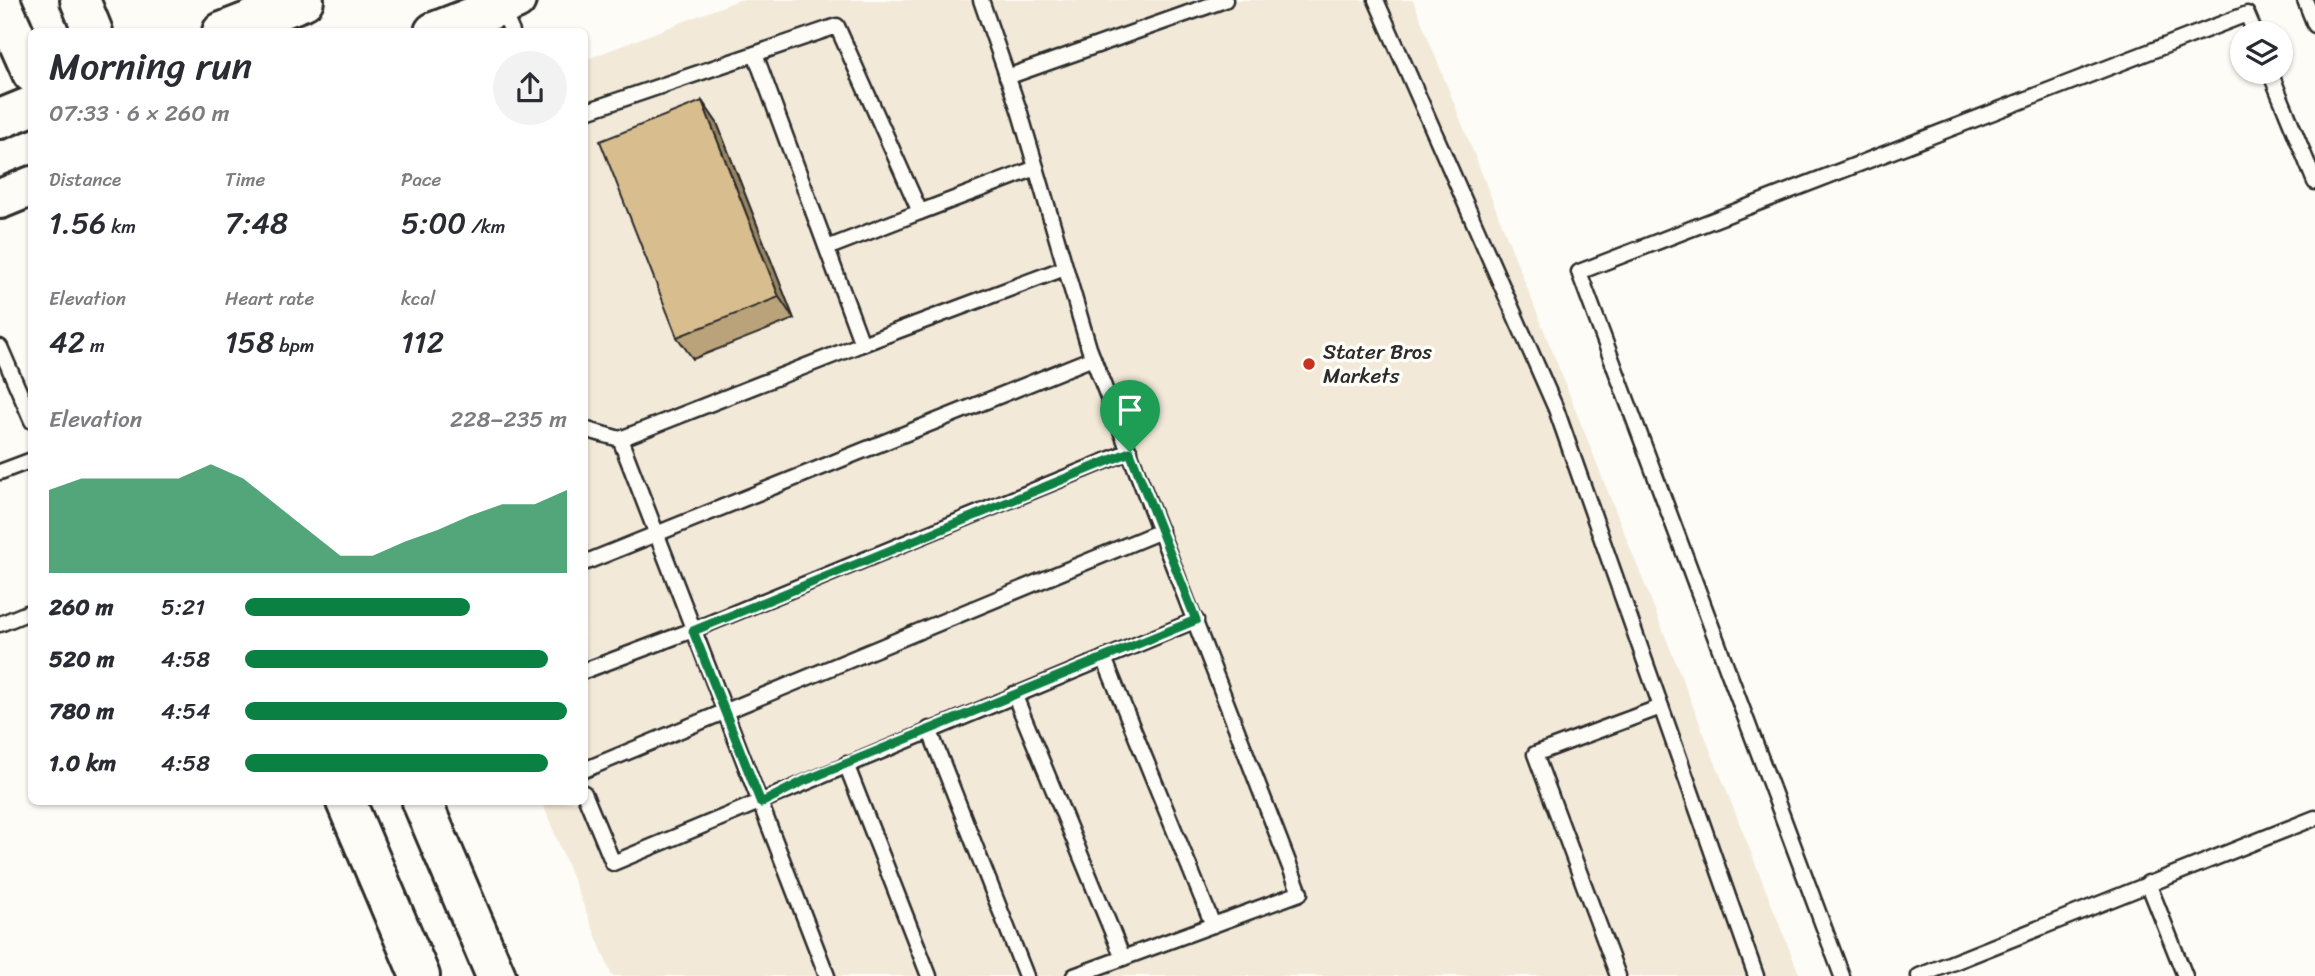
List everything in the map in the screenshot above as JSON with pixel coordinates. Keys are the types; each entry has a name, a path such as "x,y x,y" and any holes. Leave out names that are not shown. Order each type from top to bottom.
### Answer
{"main road":[{"path":"80,0 91,28"},
{"path":"232,28 304,0"},
{"path":"0,1 28,64"},
{"path":"449,28 510,12"},
{"path":"0,118 28,108"},
{"path":"0,199 28,188"},
{"path":"347,805 420,976"},
{"path":"423,805 496,976"}],"lane":[{"path":"981,0 1036,168 1093,358 1300,893 1074,976"},
{"path":"1007,77 1225,0"},
{"path":"1376,0 1556,409 1756,976"},
{"path":"2305,0 2315,25"},
{"path":"1842,976 1579,272 2247,14 2250,21"},
{"path":"588,111 837,26 920,212"},
{"path":"755,54 862,345"},
{"path":"2275,84 2315,182"},
{"path":"827,248 1036,168"},
{"path":"588,430 620,439 1065,268"},
{"path":"0,347 28,412"},
{"path":"588,562 1093,358"},
{"path":"620,439 827,976"},
{"path":"588,670 693,631 1130,452"},
{"path":"0,472 28,462"},
{"path":"588,768 1161,531"},
{"path":"0,624 28,613"},
{"path":"588,803 613,863 761,803 929,729 1196,620"},
{"path":"1104,658 1213,925"},
{"path":"1014,694 1123,958"},
{"path":"1619,976 1535,754 1661,707"},
{"path":"929,729 1026,976"},
{"path":"846,764 929,976"},
{"path":"1919,976 2315,818"},
{"path":"2148,883 2185,976"}],"shaded area":[{"path":"739,0 1413,0 1800,976 612,976 543,805 588,805 588,59"}],"building":[{"path":"702,101 779,297 677,337 600,141"}],"place":[{"name":"Stater Bros Markets","path":"1309,364"}],"route":[{"path":"1130,452 1196,620 804,781 761,803 693,631 1130,452"}]}
